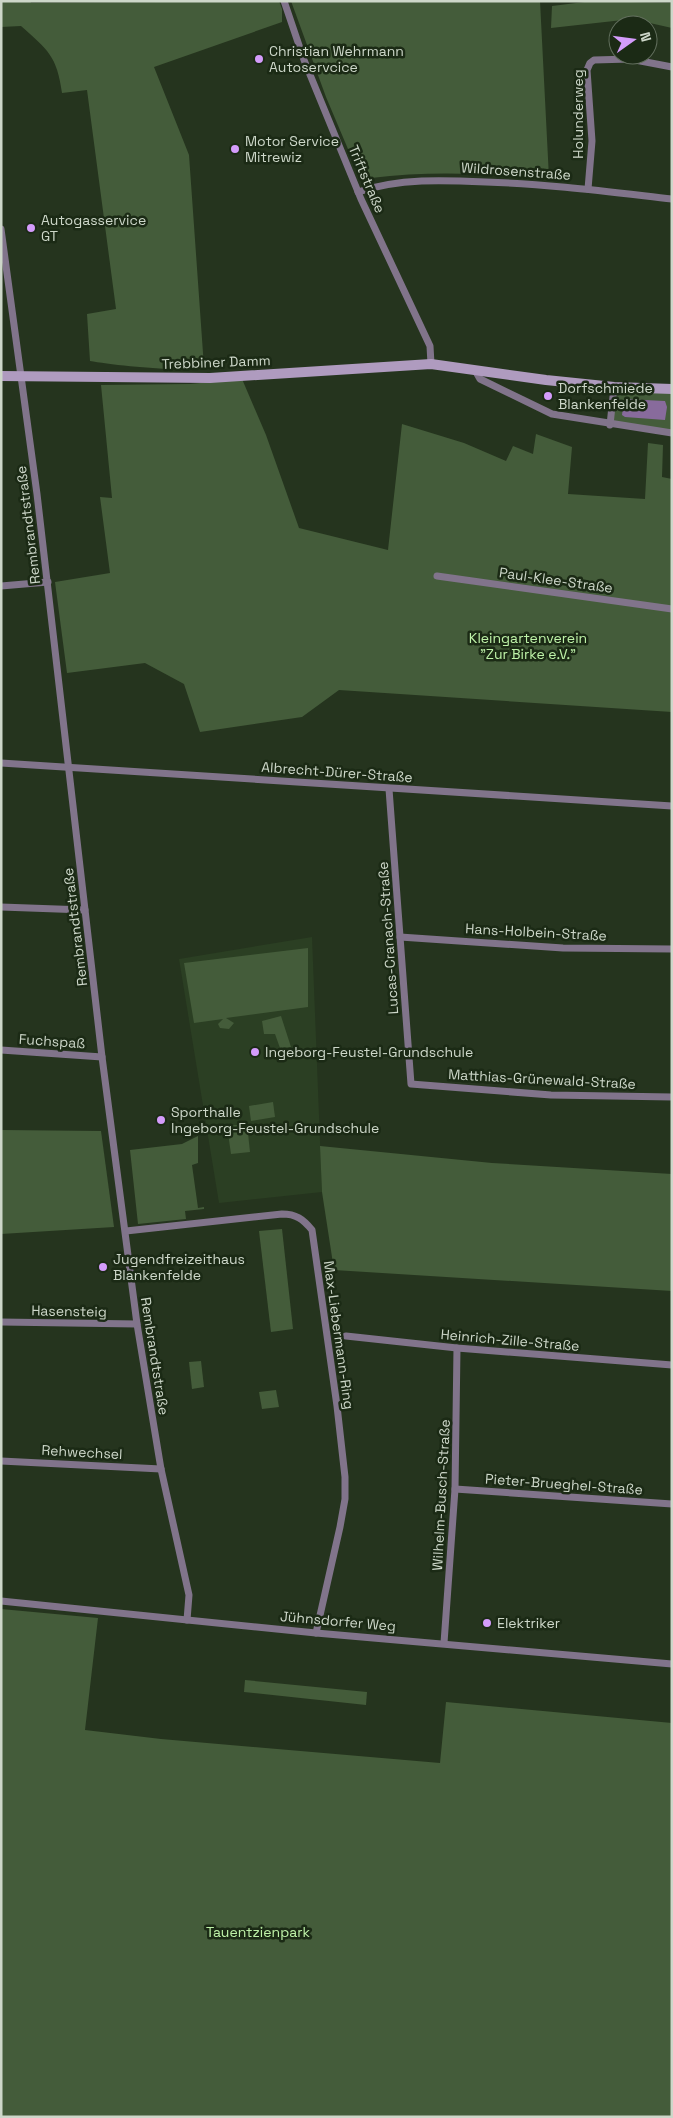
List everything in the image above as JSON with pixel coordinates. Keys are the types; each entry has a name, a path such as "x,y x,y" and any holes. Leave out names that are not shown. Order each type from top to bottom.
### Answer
{"main road":[{"name":"Trebbiner Damm","path":"1,376 215,378 431,364 476,372 614,387 672,389"}],"street":[{"name":"Triftstraße","path":"284,1 304,60 358,192 430,346 431,364"},
{"name":"Holunderweg","path":"588,189 592,141 587,70 590,63 594,60 630,59 672,67"},
{"name":"Wildrosenstraße","path":"358,192 383,184 448,180 529,183 672,199"},
{"name":"Rembrandtstraße","path":"1,229 48,582 102,1056 137,1324 160,1469 189,1595 187,1620"},
{"path":"476,372 480,379 552,414 610,425 672,433"},
{"path":"610,425 614,387"},
{"name":"Paul-Klee-Straße","path":"437,576 672,609"},
{"path":"1,586 48,582"},
{"name":"Albrecht-Dürer-Straße","path":"1,763 672,806"},
{"name":"Lucas-Cranach-Straße","path":"390,789 411,1084"},
{"path":"1,907 85,910"},
{"name":"Hans-Holbein-Straße","path":"400,937 563,948 672,949"},
{"name":"Fuchspaß","path":"1,1050 102,1056"},
{"name":"Matthias-Grünewald-Straße","path":"411,1084 551,1095 672,1097"},
{"name":"Max-Liebermann-Ring","path":"126,1231 282,1214 293,1214 304,1220 312,1230 345,1477 345,1499 340,1528 316,1633"},
{"name":"Hasensteig","path":"1,1322 137,1324"},
{"name":"Heinrich-Zille-Straße","path":"346,1336 456,1348 672,1365"},
{"name":"Wilhelm-Busch-Straße","path":"444,1644 455,1488 456,1348"},
{"name":"Rehwechsel","path":"1,1461 160,1469"},
{"name":"Pieter-Brueghel-Straße","path":"455,1488 672,1504"},
{"name":"Jühnsdorfer Weg","path":"1,1601 316,1633 672,1664"}],"shaded area":[{"path":"624,399 665,401 667,407 665,420 625,417 622,415"},
{"name":"Ingeborg-Feustel-Grundschule","path":"312,937 322,1192 219,1203 179,959"}],"green space":[{"path":"1,1 30,1 31,3 279,1 282,9 282,22 154,67 189,155 204,367 195,369 165,369 90,361 87,314 116,309 87,90 62,93 54,62 45,48 21,26 1,27"},
{"path":"291,1 540,1 549,178 438,173 371,178 356,168 326,97"},
{"path":"592,1 672,3 672,28 658,25 658,15 608,15 608,22 551,28 552,6"},
{"name":"Kleingartenverein \"Zur Birke e.V.\"","path":"242,379 266,435 299,528 388,550 402,424 464,443 506,461 513,446 533,454 536,434 572,447 568,494 645,499 648,443 663,445 662,477 672,479 672,712 339,690 302,717 200,732 184,684 145,663 67,673 55,582 110,573 100,497 112,498 101,385 190,384"},
{"path":"614,387 672,389 672,433 610,425"},
{"path":"308,948 308,1007 226,1018 234,1023 229,1029 220,1028 218,1024 223,1019 194,1023 184,963"},
{"path":"281,1016 291,1047 280,1048 275,1034 264,1034 262,1021"},
{"path":"273,1102 275,1117 251,1121 249,1106"},
{"path":"247,1124 250,1152 231,1154 227,1126"},
{"path":"1,1130 101,1131 114,1227 1,1234"},
{"path":"198,1136 198,1163 192,1165 198,1208 204,1207 204,1209 185,1211 186,1219 138,1224 130,1150 182,1144"},
{"path":"320,1146 492,1163 672,1174 672,1291 334,1270 322,1192"},
{"path":"282,1229 293,1329 271,1332 259,1231"},
{"path":"201,1361 204,1387 192,1389 189,1362"},
{"path":"276,1390 279,1407 262,1409 259,1392"},
{"name":"Tauentzienpark","path":"1,1609 98,1618 85,1730 161,1739 440,1763 446,1702 672,1723 672,2117 1,2117"},
{"path":"245,1680 367,1692 366,1705 244,1692"}],"place":[{"name":"Christian Wehrmann Autoservcice","path":"259,59"},
{"name":"Motor Service Mitrewiz","path":"235,149"},
{"name":"Autogasservice GT","path":"31,228"},
{"name":"Dorfschmiede Blankenfelde","path":"548,396"},
{"name":"Ingeborg-Feustel-Grundschule","path":"255,1052"},
{"name":"Sporthalle Ingeborg-Feustel-Grundschule","path":"161,1120"},
{"name":"Jugendfreizeithaus Blankenfelde","path":"103,1267"},
{"name":"Elektriker","path":"487,1623"}]}
